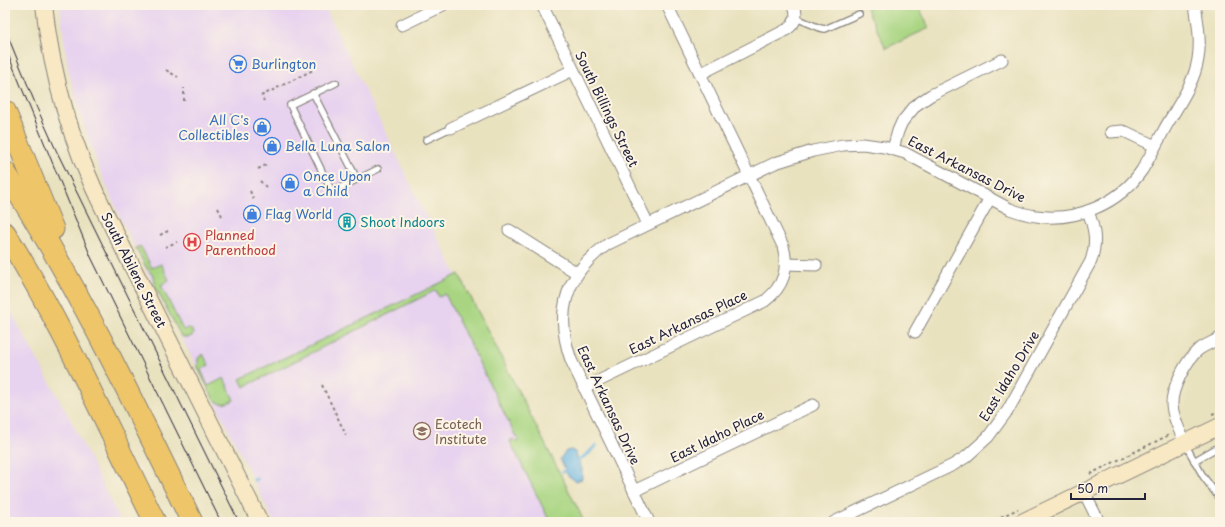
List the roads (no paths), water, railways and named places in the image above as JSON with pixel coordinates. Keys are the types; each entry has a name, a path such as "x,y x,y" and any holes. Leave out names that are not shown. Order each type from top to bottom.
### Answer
{"highway":[{"path":"5,111 49,219 108,351 192,522"},
{"path":"5,172 44,234 108,351"},
{"path":"5,233 70,347 119,452 155,522"},
{"path":"5,260 119,452"}],"street":[{"name":"South Abilene Street","path":"44,5 59,91 70,129 82,162 105,212 260,522"},
{"path":"402,25 443,5"},
{"name":"South Billings Street","path":"542,5 648,224"},
{"name":"East Arkansas Place","path":"584,388 765,301 778,288 783,280 786,264 783,246 666,5"},
{"path":"700,74 786,30 793,24 796,18 794,5"},
{"name":"East Arkansas Drive","path":"649,522 567,350 563,325 567,297 577,273 596,252 608,244 648,224 775,163 800,154 843,145 864,144 893,149 922,160 1010,209 1037,216 1054,217 1088,211 1104,204 1131,184 1155,146 1188,86 1196,69 1200,42 1195,5"},
{"path":"893,149 902,122 916,105 932,95 1002,60"},
{"path":"451,128 573,70"},
{"path":"1112,132 1126,132 1155,146"},
{"path":"915,332 990,198"},
{"name":"East Idaho Drive","path":"834,522 953,464 978,448 998,426 1091,261 1095,239 1093,225 1088,211"},
{"path":"509,230 577,273"},
{"path":"786,264 816,265"},
{"path":"1185,443 1173,412 1173,397 1175,389 1186,365 1192,357 1203,346 1220,338"},
{"name":"East Idaho Place","path":"634,492 813,405"},
{"path":"1022,522 1220,426"},
{"path":"1084,492 1099,522"}],"lane":[{"path":"796,18 825,29 859,14"},
{"path":"336,82 290,105 332,192 378,169"},
{"path":"313,94 357,179"},
{"path":"426,140 451,128"},
{"path":"1185,443 1194,461 1220,499"},
{"path":"1194,461 1220,446"}],"water":[{"path":"571,450 575,452 582,469 582,479 576,481 568,476 560,459 566,451"}],"waterway":[{"path":"576,462 589,453 596,445"},
{"path":"563,472 569,468"}],"tram line":[{"path":"5,29 56,150 239,522"},
{"path":"5,47 91,257 221,522"}],"place":[{"name":"Burlington","path":"238,64"},
{"name":"All C's Collectibles","path":"262,127"},
{"name":"Bella Luna Salon","path":"272,146"},
{"name":"Once Upon a Child","path":"290,183"},
{"name":"Flag World","path":"252,214"},
{"name":"Shoot Indoors","path":"347,222"},
{"name":"Planned Parenthood","path":"192,242"},
{"name":"Ecotech Institute","path":"422,431"}]}
